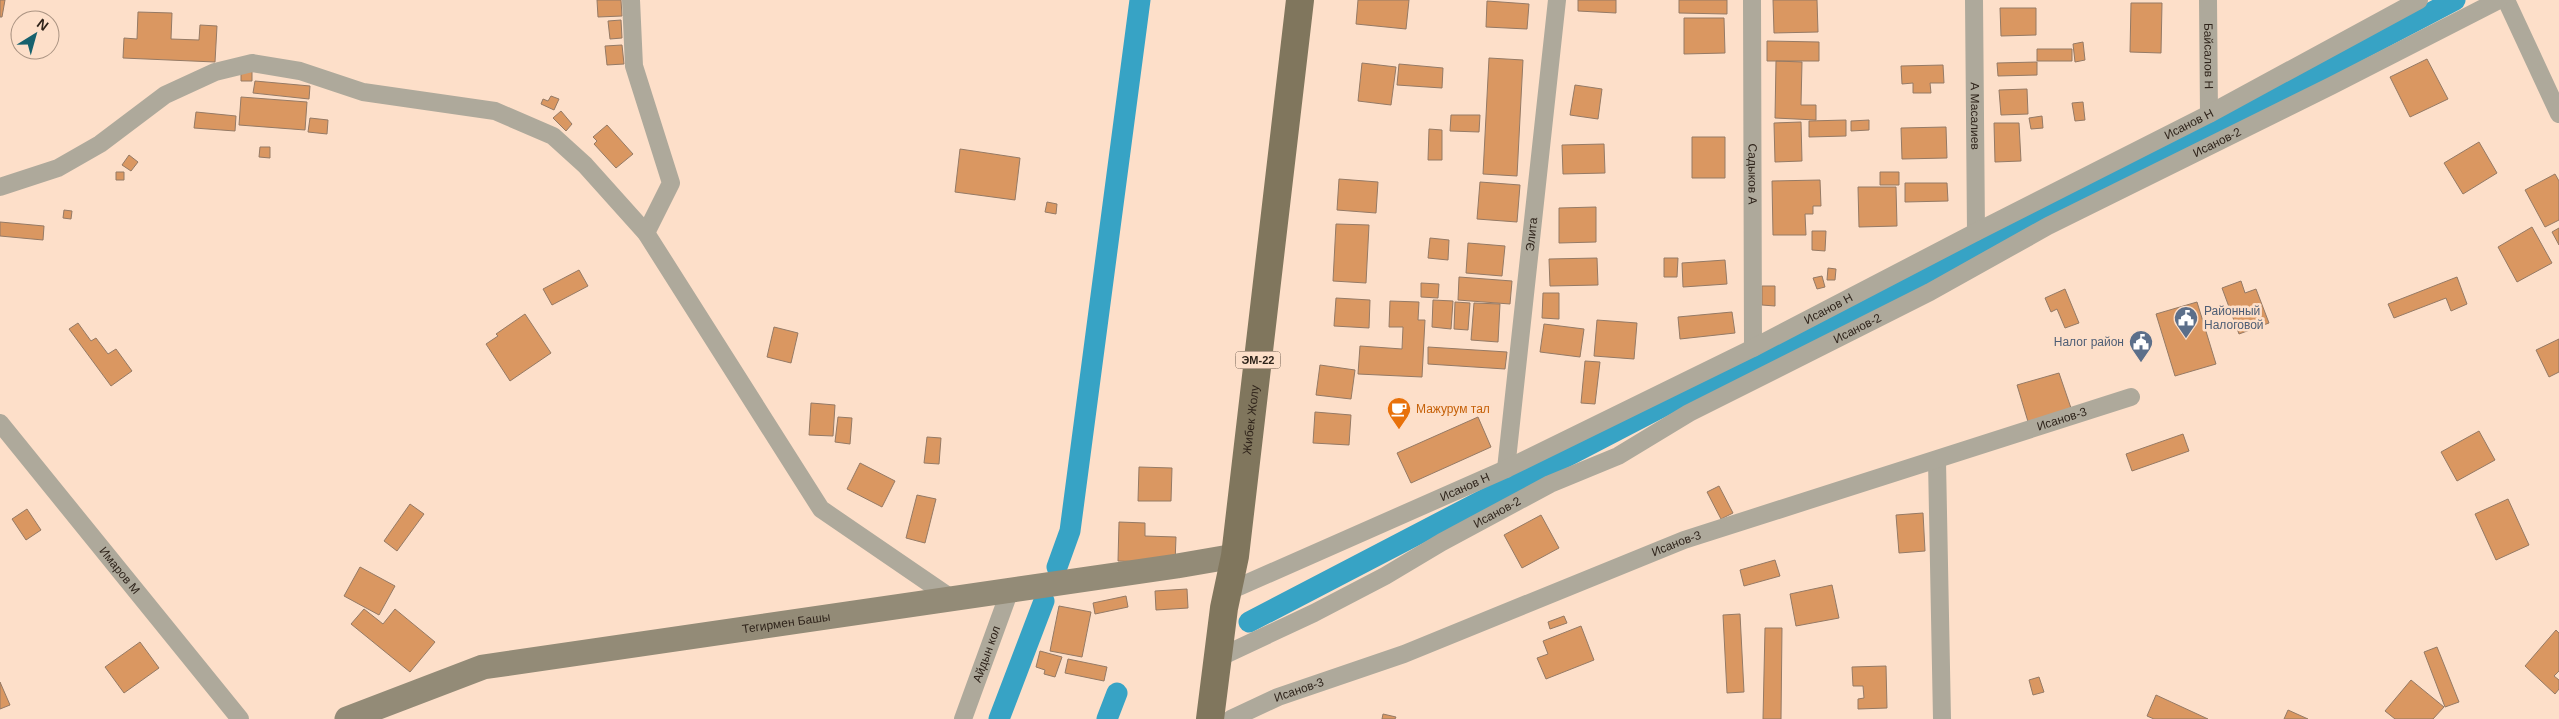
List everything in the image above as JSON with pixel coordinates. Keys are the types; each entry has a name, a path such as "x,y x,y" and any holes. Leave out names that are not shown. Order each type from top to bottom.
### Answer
{"main road":[{"name":"Жибек Жолу","path":"1210,719 1227,592 1234,556 1300,0"}],"street":[{"path":"631,0 634,66 671,183 646,234"},
{"name":"Элита","path":"1506,469 1557,0"},
{"name":"Садыков А","path":"1752,0 1753,348"},
{"name":"А Масалиев","path":"1974,0 1976,232"},
{"name":"Байсалов Н","path":"2208,0 2209,114"},
{"name":"Исанов Н","path":"1227,592 1506,469 1753,348 2209,114 2418,0"},
{"name":"Исанов-2","path":"1218,658 1376,580 1550,484 1618,456 1689,413 1922,296 2048,226 2322,91 2499,0"},
{"path":"2506,0 2559,114"},
{"path":"0,187 67,163 100,144 165,94 215,72 252,64 300,71 363,92 495,111 553,136 585,165 646,234 821,509 951,598"},
{"name":"Исанов-3","path":"1231,719 1278,697 1404,654 1684,540 1937,461 2131,397"},
{"name":"Имаров М","path":"0,423 240,719"},
{"path":"1937,461 1942,719"},
{"name":"Тегирмен Башы","path":"347,719 483,667 1234,556"},
{"name":"Айдын кол","path":"963,719 1010,590"}],"building":[{"path":"0,0 5,0 2,17 0,17"},
{"path":"597,0 621,0 622,16 598,17"},
{"path":"1358,0 1409,0 1406,29 1356,24"},
{"path":"1578,0 1616,0 1616,13 1578,11"},
{"path":"1679,0 1727,0 1727,14 1679,13"},
{"path":"1773,0 1817,0 1818,32 1774,33"},
{"path":"1487,1 1529,4 1527,29 1486,27"},
{"path":"2131,3 2162,3 2161,53 2130,52"},
{"path":"2000,8 2036,8 2036,35 2001,36"},
{"path":"138,12 172,13 171,39 199,40 200,25 217,26 215,62 123,58 124,38 137,39"},
{"path":"1684,18 1724,18 1725,53 1684,54"},
{"path":"621,20 622,38 610,39 608,21"},
{"path":"1767,41 1819,42 1819,61 1767,61"},
{"path":"2083,42 2085,60 2075,62 2073,44"},
{"path":"622,45 624,64 607,65 605,46"},
{"path":"2037,49 2072,49 2072,61 2037,61"},
{"path":"1489,58 1523,60 1517,176 1483,174"},
{"path":"2427,59 2448,99 2410,117 2390,77"},
{"path":"1776,61 1802,62 1801,105 1816,105 1816,120 1775,118"},
{"path":"2037,62 2037,75 1998,76 1997,63"},
{"path":"1362,63 1396,67 1391,105 1358,101"},
{"path":"1399,64 1443,68 1442,88 1397,85"},
{"path":"1943,65 1944,83 1930,83 1931,93 1913,93 1913,83 1902,84 1901,66"},
{"path":"241,69 252,69 252,81 241,81"},
{"path":"255,81 310,86 309,99 253,93"},
{"path":"1575,85 1602,89 1598,119 1570,115"},
{"path":"2027,89 2028,114 2001,115 1999,90"},
{"path":"551,96 559,99 554,110 541,104 543,99 548,101"},
{"path":"241,97 307,102 305,130 239,125"},
{"path":"2083,102 2085,120 2075,121 2072,103"},
{"path":"561,111 572,124 566,131 553,118"},
{"path":"196,112 236,116 235,131 194,128"},
{"path":"1451,115 1480,115 1479,132 1450,131"},
{"path":"2042,116 2043,128 2031,129 2029,118"},
{"path":"310,118 328,120 327,134 308,132"},
{"path":"1846,120 1846,136 1809,137 1809,121"},
{"path":"1869,120 1869,130 1851,131 1851,121"},
{"path":"1801,122 1802,161 1775,162 1774,123"},
{"path":"1994,123 2019,123 2021,161 1995,162"},
{"path":"607,125 633,154 616,168 594,144 597,141 593,137"},
{"path":"1946,127 1947,158 1902,159 1901,128"},
{"path":"1429,129 1442,130 1442,160 1428,160"},
{"path":"1692,137 1725,137 1725,178 1692,178"},
{"path":"2479,142 2497,173 2463,194 2444,163"},
{"path":"1604,144 1605,173 1563,174 1562,145"},
{"path":"260,147 270,147 270,158 259,157"},
{"path":"960,149 1020,158 1015,200 955,192"},
{"path":"129,155 138,162 131,171 122,165"},
{"path":"116,172 124,172 124,180 116,180"},
{"path":"1880,172 1899,172 1899,185 1880,185"},
{"path":"2555,174 2559,181 2559,220 2545,227 2525,190"},
{"path":"1339,179 1378,182 1376,213 1337,210"},
{"path":"1820,180 1821,206 1813,206 1813,214 1805,214 1806,235 1773,235 1772,181"},
{"path":"1480,182 1520,185 1517,222 1477,219"},
{"path":"1905,183 1947,183 1948,201 1905,202"},
{"path":"1858,187 1896,187 1897,226 1859,227"},
{"path":"1047,202 1057,204 1056,214 1045,212"},
{"path":"1596,207 1596,242 1559,243 1559,208"},
{"path":"64,210 72,211 71,219 63,218"},
{"path":"0,222 44,226 43,240 0,236"},
{"path":"1336,224 1369,225 1366,283 1333,281"},
{"path":"2532,227 2552,263 2517,282 2498,247"},
{"path":"2559,228 2559,245 2552,232"},
{"path":"1812,231 1826,231 1825,251 1812,250"},
{"path":"1430,238 1449,240 1448,260 1428,258"},
{"path":"1468,243 1505,246 1502,276 1466,273"},
{"path":"1597,258 1598,285 1550,286 1549,259"},
{"path":"1664,258 1678,258 1677,277 1664,277"},
{"path":"1725,260 1727,284 1683,287 1682,263"},
{"path":"1828,268 1836,269 1835,280 1827,280"},
{"path":"579,270 588,286 552,305 543,289"},
{"path":"1822,276 1825,287 1817,289 1813,278"},
{"path":"1459,277 1512,281 1510,304 1458,300"},
{"path":"2457,277 2467,304 2451,311 2446,298 2394,318 2388,304"},
{"path":"2241,281 2245,293 2256,289 2269,323 2239,334 2222,288"},
{"path":"1421,283 1439,284 1438,298 1421,297"},
{"path":"1762,286 1775,286 1775,306 1762,305"},
{"path":"2065,289 2079,323 2065,328 2057,309 2051,312 2045,298"},
{"path":"1543,293 1559,293 1559,319 1542,318"},
{"path":"1336,298 1370,300 1369,328 1334,326"},
{"path":"1433,300 1453,301 1451,329 1432,327"},
{"path":"1390,301 1419,302 1418,320 1425,320 1422,377 1358,374 1360,346 1402,349 1403,327 1389,327"},
{"path":"1455,302 1470,303 1468,330 1454,329"},
{"name":"Районный Налоговой","path":"2197,302 2216,364 2175,376 2156,314"},
{"path":"1474,303 1500,304 1498,342 1471,340"},
{"path":"1732,312 1735,333 1680,339 1678,317"},
{"path":"525,314 551,353 510,381 486,344 498,336 496,334"},
{"path":"1597,320 1637,323 1634,359 1594,356"},
{"path":"78,323 91,341 96,338 108,354 116,349 132,371 111,386 69,329"},
{"path":"1544,324 1584,329 1580,357 1540,352"},
{"path":"774,327 798,333 791,363 767,357"},
{"path":"2559,339 2559,372 2549,377 2536,350"},
{"path":"1428,347 1507,352 1505,369 1428,364"},
{"path":"1585,361 1600,362 1595,404 1581,403"},
{"path":"1320,365 1355,370 1351,399 1316,395"},
{"path":"2059,373 2072,411 2029,425 2017,385"},
{"path":"811,403 835,405 833,436 809,435"},
{"path":"1315,412 1351,415 1349,445 1313,443"},
{"path":"838,417 852,418 850,444 835,442"},
{"path":"1478,417 1491,447 1411,483 1397,453"},
{"path":"2479,431 2495,460 2457,481 2441,452"},
{"path":"2183,434 2189,451 2132,471 2126,454"},
{"path":"927,437 941,438 939,464 924,463"},
{"path":"860,463 895,481 882,507 847,489"},
{"path":"1139,467 1172,468 1171,501 1138,501"},
{"path":"1719,486 1733,513 1721,519 1707,492"},
{"path":"917,495 936,499 925,543 906,538"},
{"path":"2508,499 2529,545 2496,560 2475,514"},
{"path":"410,504 424,514 397,551 384,541"},
{"path":"27,509 41,530 26,540 12,519"},
{"path":"1923,513 1925,551 1899,553 1896,515"},
{"path":"1541,515 1559,548 1522,568 1504,535"},
{"path":"1119,522 1145,523 1145,536 1176,537 1175,563 1118,561"},
{"path":"1775,560 1780,576 1744,586 1740,570"},
{"path":"360,567 395,586 379,615 344,596"},
{"path":"1832,585 1839,618 1796,626 1790,594"},
{"path":"1187,589 1188,608 1156,610 1155,591"},
{"path":"1126,596 1128,607 1095,614 1093,603"},
{"path":"1059,606 1091,612 1082,657 1050,651"},
{"path":"364,609 383,624 395,609 435,642 410,672 351,624"},
{"path":"1740,614 1744,692 1727,693 1723,615"},
{"path":"1564,616 1567,623 1550,629 1548,622"},
{"path":"1581,626 1594,660 1546,679 1537,658 1548,654 1543,641"},
{"path":"1765,628 1782,628 1781,719 1763,719"},
{"path":"2556,630 2559,633 2559,671 2554,676 2559,680 2559,689 2555,694 2525,666"},
{"path":"140,642 159,668 124,693 105,667"},
{"path":"2437,647 2459,702 2445,707 2424,652"},
{"path":"1040,651 1062,657 1055,677 1044,674 1045,670 1036,667"},
{"path":"1068,659 1107,667 1104,681 1065,673"},
{"path":"1886,666 1887,708 1858,709 1858,699 1864,698 1863,686 1853,686 1852,667"},
{"path":"2039,677 2044,692 2033,695 2029,680"},
{"path":"2411,680 2444,707 2433,719 2395,719 2385,711"},
{"path":"0,682 10,705 0,709"},
{"path":"2156,695 2208,719 2154,719 2147,716"},
{"path":"2288,710 2308,719 2284,719"},
{"path":"1383,714 1396,717 1395,719 1382,719"}],"waterway":[{"path":"1057,567 1070,531 1140,0"},
{"path":"1249,622 1681,397 2042,217 2455,0"},
{"path":"999,719 1044,601"},
{"path":"1107,719 1117,693"}],"place":[{"name":"Районный Налоговой","path":"2186,339"},
{"name":"Налог район","path":"2141,363"},
{"name":"Мажурум тал","path":"1399,430"}]}
